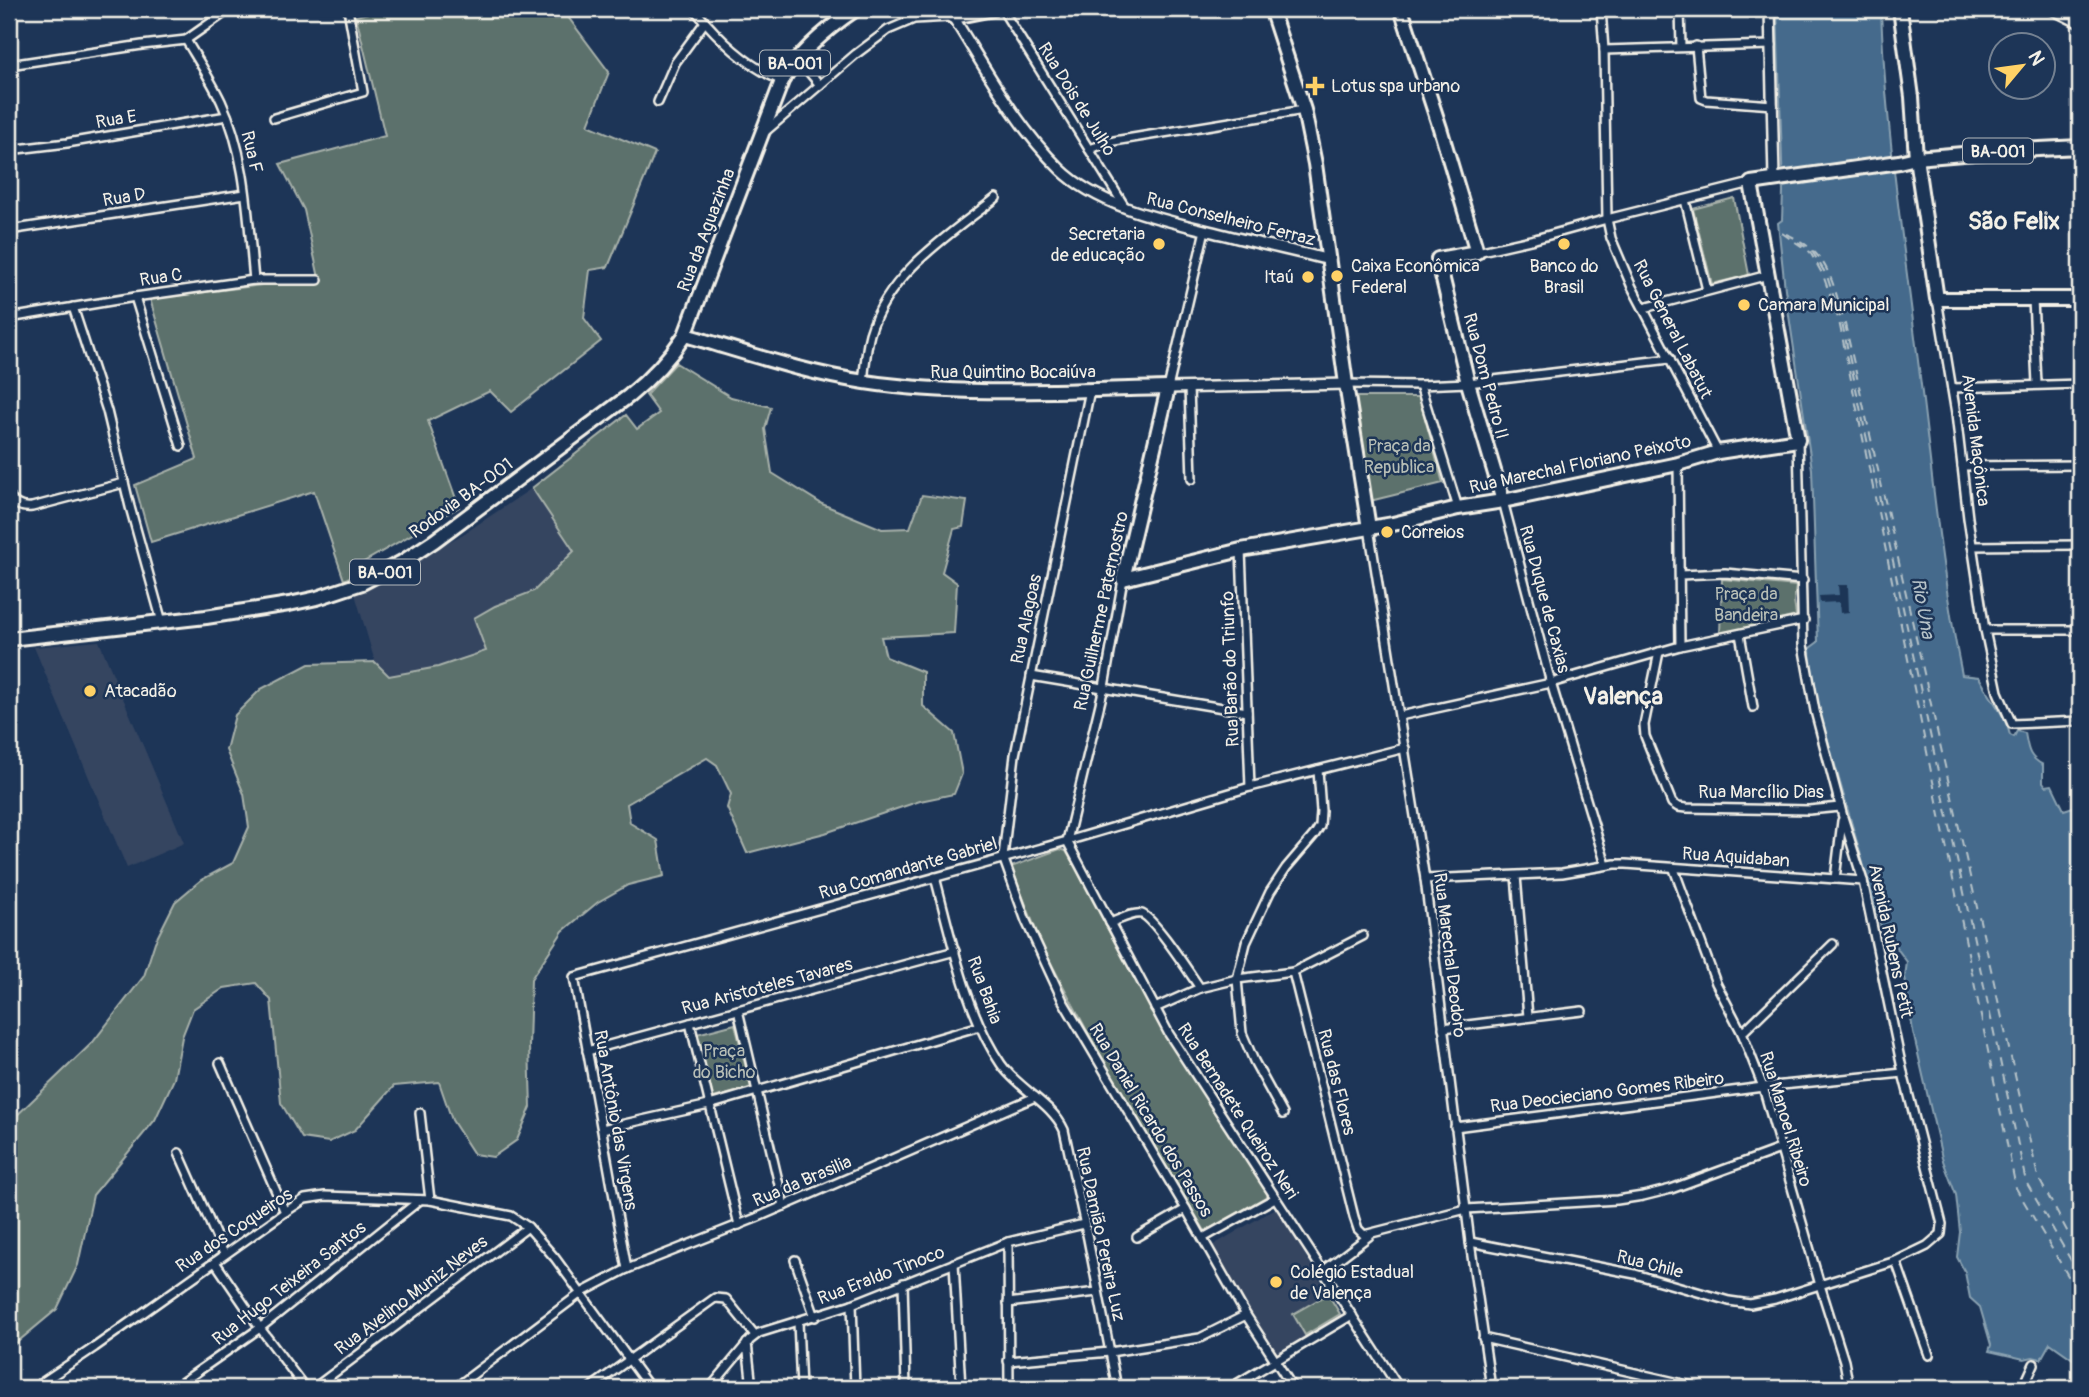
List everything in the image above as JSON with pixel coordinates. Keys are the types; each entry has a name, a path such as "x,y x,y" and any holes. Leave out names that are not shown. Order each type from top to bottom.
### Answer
{"main road":[{"name":"BA-001","path":"760,136 782,81 798,59 819,38 856,9"},
{"path":"942,9 953,17"},
{"name":"BA-001","path":"953,17 992,9"},
{"path":"1271,9 1304,110 1315,164 1369,527"},
{"path":"1401,9 1477,252"},
{"name":"Avenida Maçônica","path":"1900,9 1912,97 1916,158 1937,299"},
{"name":"Rua da Aguazinha","path":"685,335 760,136"},
{"name":"BA-001","path":"1916,158 2080,147"},
{"path":"1798,440 1751,183 1916,158"},
{"name":"Rua Dom Pedro II","path":"1477,252 1438,259 1468,383 1503,501"},
{"path":"1937,299 2080,299"},
{"name":"Rua Quintino Bocaiúva","path":"685,335 796,367 863,382 935,390 1168,388"},
{"name":"Rodovia BA-001","path":"9,639 162,622 308,600 378,576 435,541 629,396 662,367 685,335"},
{"name":"Rua Guilherme Paternostro","path":"1123,579 1168,388"},
{"name":"Rua Marechal Floriano Peixoto","path":"1123,579 1241,550 1503,501 1678,464 1718,452 1798,440"}],"street":[{"path":"9,65 142,44 186,40 218,13 230,9"},
{"path":"274,118 363,92 348,9"},
{"path":"694,9 722,41 748,63 782,81"},
{"name":"Rua Dois de Julho","path":"1002,9 1125,207"},
{"name":"Rua General Labatut","path":"1601,9 1607,219 1611,238 1643,308 1718,452"},
{"path":"1680,9 1681,47"},
{"path":"1770,9 1777,179"},
{"path":"2052,9 2080,23"},
{"name":"BA-001","path":"760,136 867,46 900,24 914,19 953,17"},
{"name":"Rua Conselheiro Ferraz","path":"953,17 1041,149 1084,188 1125,207 1161,219 1330,260"},
{"path":"658,102 675,63 705,22"},
{"name":"Rua F","path":"186,40 218,94 241,162 254,280"},
{"path":"1604,50 1772,45"},
{"path":"1696,46 1701,98 1773,104"},
{"path":"798,59 820,85"},
{"path":"1089,149 1114,141 1304,110"},
{"name":"Rua E","path":"9,150 227,116"},
{"path":"1477,252 1751,183"},
{"name":"Rua D","path":"9,230 245,194"},
{"path":"863,382 870,333 891,291 928,253 996,198"},
{"path":"1685,200 1707,290"},
{"path":"1168,388 1205,230"},
{"path":"1643,308 1768,275"},
{"name":"Rua C","path":"9,318 254,280 318,280"},
{"path":"135,297 181,446"},
{"name":"Avenida Maçônica","path":"1937,299 1952,388 1972,547 1995,682 2012,724 2080,721"},
{"path":"2033,299 2037,384"},
{"path":"73,307 107,411 162,622"},
{"path":"1346,384 1468,383 1670,359"},
{"name":"Rua Quintino Bocaiúva","path":"1168,388 1346,384"},
{"path":"1952,388 2080,384"},
{"path":"1420,385 1458,508"},
{"path":"1189,387 1192,479"},
{"name":"Rua Alagoas","path":"1003,857 1015,755 1090,390"},
{"path":"1400,716 1551,682 1680,646 1804,620 1798,440"},
{"path":"1678,464 1680,646"},
{"path":"1962,466 2080,465"},
{"path":"9,497 13,503 25,508 124,483"},
{"name":"Rua Duque de Caxias","path":"1503,501 1551,682 1606,866"},
{"name":"Rua Marechal Deodoro","path":"1369,527 1425,879 1455,1127 1491,1388"},
{"path":"1972,547 2080,545"},
{"name":"Rua Barão do Triunfo","path":"1241,550 1250,788"},
{"path":"1680,575 1726,573 1802,580"},
{"name":"Rua Guilherme Paternostro","path":"1067,841 1104,687 1123,579"},
{"name":"Avenida Rubens Petit","path":"1804,620 1803,645 1809,684 1840,807 1863,881 1903,1073 1942,1224"},
{"path":"1985,630 2080,630"},
{"path":"1740,634 1753,707"},
{"name":"Rua Marcílio Dias","path":"1659,652 1644,725 1645,736 1672,803 1686,808 1809,810 1840,807"},
{"path":"1031,676 1247,712"},
{"name":"Rua Comandante Gabriel","path":"574,977 1250,788 1405,748"},
{"path":"1283,1114 1242,1033 1237,979 1246,943 1270,892 1320,826 1318,770"},
{"name":"Avenida Rubens Petit","path":"1835,879 1843,817"},
{"name":"Rua Bernadete Queiroz Neri","path":"1067,841 1169,1034 1399,1388"},
{"name":"Rua Daniel Ricardo dos Passos","path":"1003,857 1026,921 1063,1001 1246,1315 1293,1388"},
{"name":"Rua Aquidaban","path":"1425,879 1562,873 1626,864 1863,881"},
{"name":"Rua Manoel Ribeiro","path":"1674,869 1716,983 1742,1032 1763,1087 1851,1387"},
{"path":"1516,876 1528,1017"},
{"name":"Rua Bahia","path":"935,877 955,951 980,1026 1002,1066 1035,1097"},
{"path":"1110,923 1136,914 1144,915 1161,933 1200,988"},
{"path":"1155,1008 1200,988 1237,979 1293,972 1363,936"},
{"path":"1742,1032 1833,944"},
{"name":"Rua Aristoteles Tavares","path":"587,1051 955,951"},
{"name":"Rua das Flores","path":"1293,972 1354,1217 1362,1234 1370,1235"},
{"name":"Rua Antônio das Virgens","path":"574,977 627,1269"},
{"path":"738,1010 784,1206"},
{"path":"1443,1028 1582,1011"},
{"path":"690,1023 739,1225"},
{"path":"601,1129 757,1092 980,1026"},
{"path":"220,1063 285,1212"},
{"name":"Rua Deocieciano Gomes Ribeiro","path":"1455,1127 1763,1087 1903,1073"},
{"name":"Rua da Brasilia","path":"456,1388 582,1293 627,1269 739,1225 1035,1097"},
{"name":"Rua Damião Pereira Luz","path":"1035,1097 1054,1115 1064,1130 1117,1388"},
{"path":"420,1113 425,1200"},
{"path":"1323,1271 1370,1235 1466,1209 1643,1196 1671,1189 1780,1149"},
{"path":"179,1153 224,1254"},
{"name":"Rua dos Coqueiros","path":"34,1388 285,1212 305,1199 314,1197 425,1200 504,1213 518,1219 528,1227 582,1293 650,1388"},
{"path":"1203,1238 1275,1198"},
{"name":"Rua Hugo Teixeira Santos","path":"174,1388 260,1328 425,1200"},
{"path":"1137,1237 1186,1209"},
{"name":"Rua Eraldo Tinoco","path":"710,1388 755,1335 852,1304 1008,1242 1084,1224"},
{"name":"Rua Chile","path":"1470,1242 1635,1274 1742,1304 1761,1303 1896,1261 1935,1240 1941,1234 1942,1224"},
{"name":"Rua Avelino Muniz Neves","path":"314,1388 528,1227"},
{"path":"1008,1242 1009,1388"},
{"path":"794,1260 815,1317"},
{"path":"1896,1261 1929,1354"},
{"path":"215,1262 305,1388"},
{"path":"954,1263 961,1388"},
{"path":"903,1283 906,1388"},
{"path":"1008,1303 1097,1292"},
{"path":"590,1388 715,1298 724,1298 731,1304 755,1335"},
{"path":"852,1304 855,1388"},
{"path":"1008,1361 1110,1352 1200,1338 1246,1315"},
{"path":"1230,1388 1352,1315"},
{"path":"798,1322 801,1388"},
{"path":"1483,1338 1701,1388"},
{"path":"747,1343 752,1388"},
{"path":"2023,1388 2034,1364"}],"shaded area":[{"path":"532,488 574,551 534,591 495,606 486,651 438,667 389,676 375,662 355,594 465,533"},
{"path":"99,641 184,843 127,868 34,647"},
{"name":"Colégio Estadual de Valença","path":"1276,1208 1343,1317 1275,1357 1210,1247"}],"green space":[{"path":"385,9 562,9 609,72 588,125 655,153 608,267 590,270 584,318 601,341 511,412 490,391 428,421 459,507 357,566 359,572 344,580 314,491 151,542 135,485 197,459 150,299 319,278 304,210 280,164 385,136 356,16"},
{"path":"1734,198 1749,275 1712,284 1693,209"},
{"path":"676,363 731,397 771,407 765,429 772,473 822,504 882,529 910,528 922,495 967,501 963,527 954,529 942,572 957,583 954,633 881,637 886,657 923,672 923,706 954,733 962,774 954,794 920,801 825,833 747,853 727,808 731,794 717,765 707,758 627,804 630,823 658,840 664,876 628,885 598,902 563,931 531,979 531,1107 517,1140 493,1157 474,1154 452,1120 439,1082 394,1086 355,1130 329,1142 302,1138 281,1103 271,1000 256,983 224,988 193,1009 182,1037 174,1079 155,1120 93,1195 78,1265 57,1309 9,1349 9,1123 93,1042 144,976 155,942 175,902 201,880 233,863 249,827 244,794 226,750 235,715 261,689 309,664 375,662 389,676 438,667 486,651 474,618 495,606 534,591 574,551 532,488 626,415 637,429 659,413 646,395"},
{"name":"Praça da Republica","path":"1353,397 1419,397 1443,483 1370,501"},
{"name":"Praça da Bandeira","path":"1722,579 1796,586 1796,616 1720,634"},
{"path":"1060,849 1066,851 1182,1061 1269,1195 1205,1231 1101,1057 1044,950 1011,867"},
{"name":"Praça do Bicho","path":"735,1024 751,1088 713,1098 697,1034"},
{"path":"1328,1294 1340,1314 1305,1335 1293,1314"}],"water":[{"name":"Rio Una","path":"1777,9 1881,9 1895,181 1942,555 1962,675 1979,677 2001,712 2010,735 2014,737 2017,731 2025,733 2032,756 2043,765 2043,782 2046,786 2052,785 2064,810 2073,807 2080,821 2080,1364 2050,1343 2041,1359 2024,1359 1989,1351 1991,1345 1980,1307 1970,1298 1965,1272 1957,1257 1960,1232 1956,1195 1942,1158 1913,1032 1905,977 1907,962 1884,937 1811,681 1810,648 1818,642 1812,469 1785,289 1778,223 1782,220 1783,192"}],"pier":[{"path":"1838,585 1848,585 1849,612 1840,613 1839,602 1820,603 1819,596 1839,595"}],"ferry route":[{"path":"1782,233 1810,252 1823,275 1839,321 2016,1188 2080,1293"},
{"path":"1786,234 1801,241 1821,259 1832,282 1845,324 2038,1177 2080,1255"},
{"path":"1798,242 1812,251 1827,276 1842,323 2026,1182 2080,1276"}],"place":[{"name":"Lotus spa urbano","path":"1315,86"},
{"name":"Secretaria de educação","path":"1159,244"},
{"name":"Banco do Brasil","path":"1564,244"},
{"name":"Caixa Econômica Federal","path":"1337,276"},
{"name":"Itaú","path":"1308,277"},
{"name":"Camara Municipal","path":"1744,305"},
{"name":"Correios","path":"1387,532"},
{"name":"Atacadão","path":"90,691"},
{"name":"Colégio Estadual de Valença","path":"1276,1282"}],"district":[{"name":"São Felix","path":"2014,221"},
{"name":"Valença","path":"1623,696"}]}
